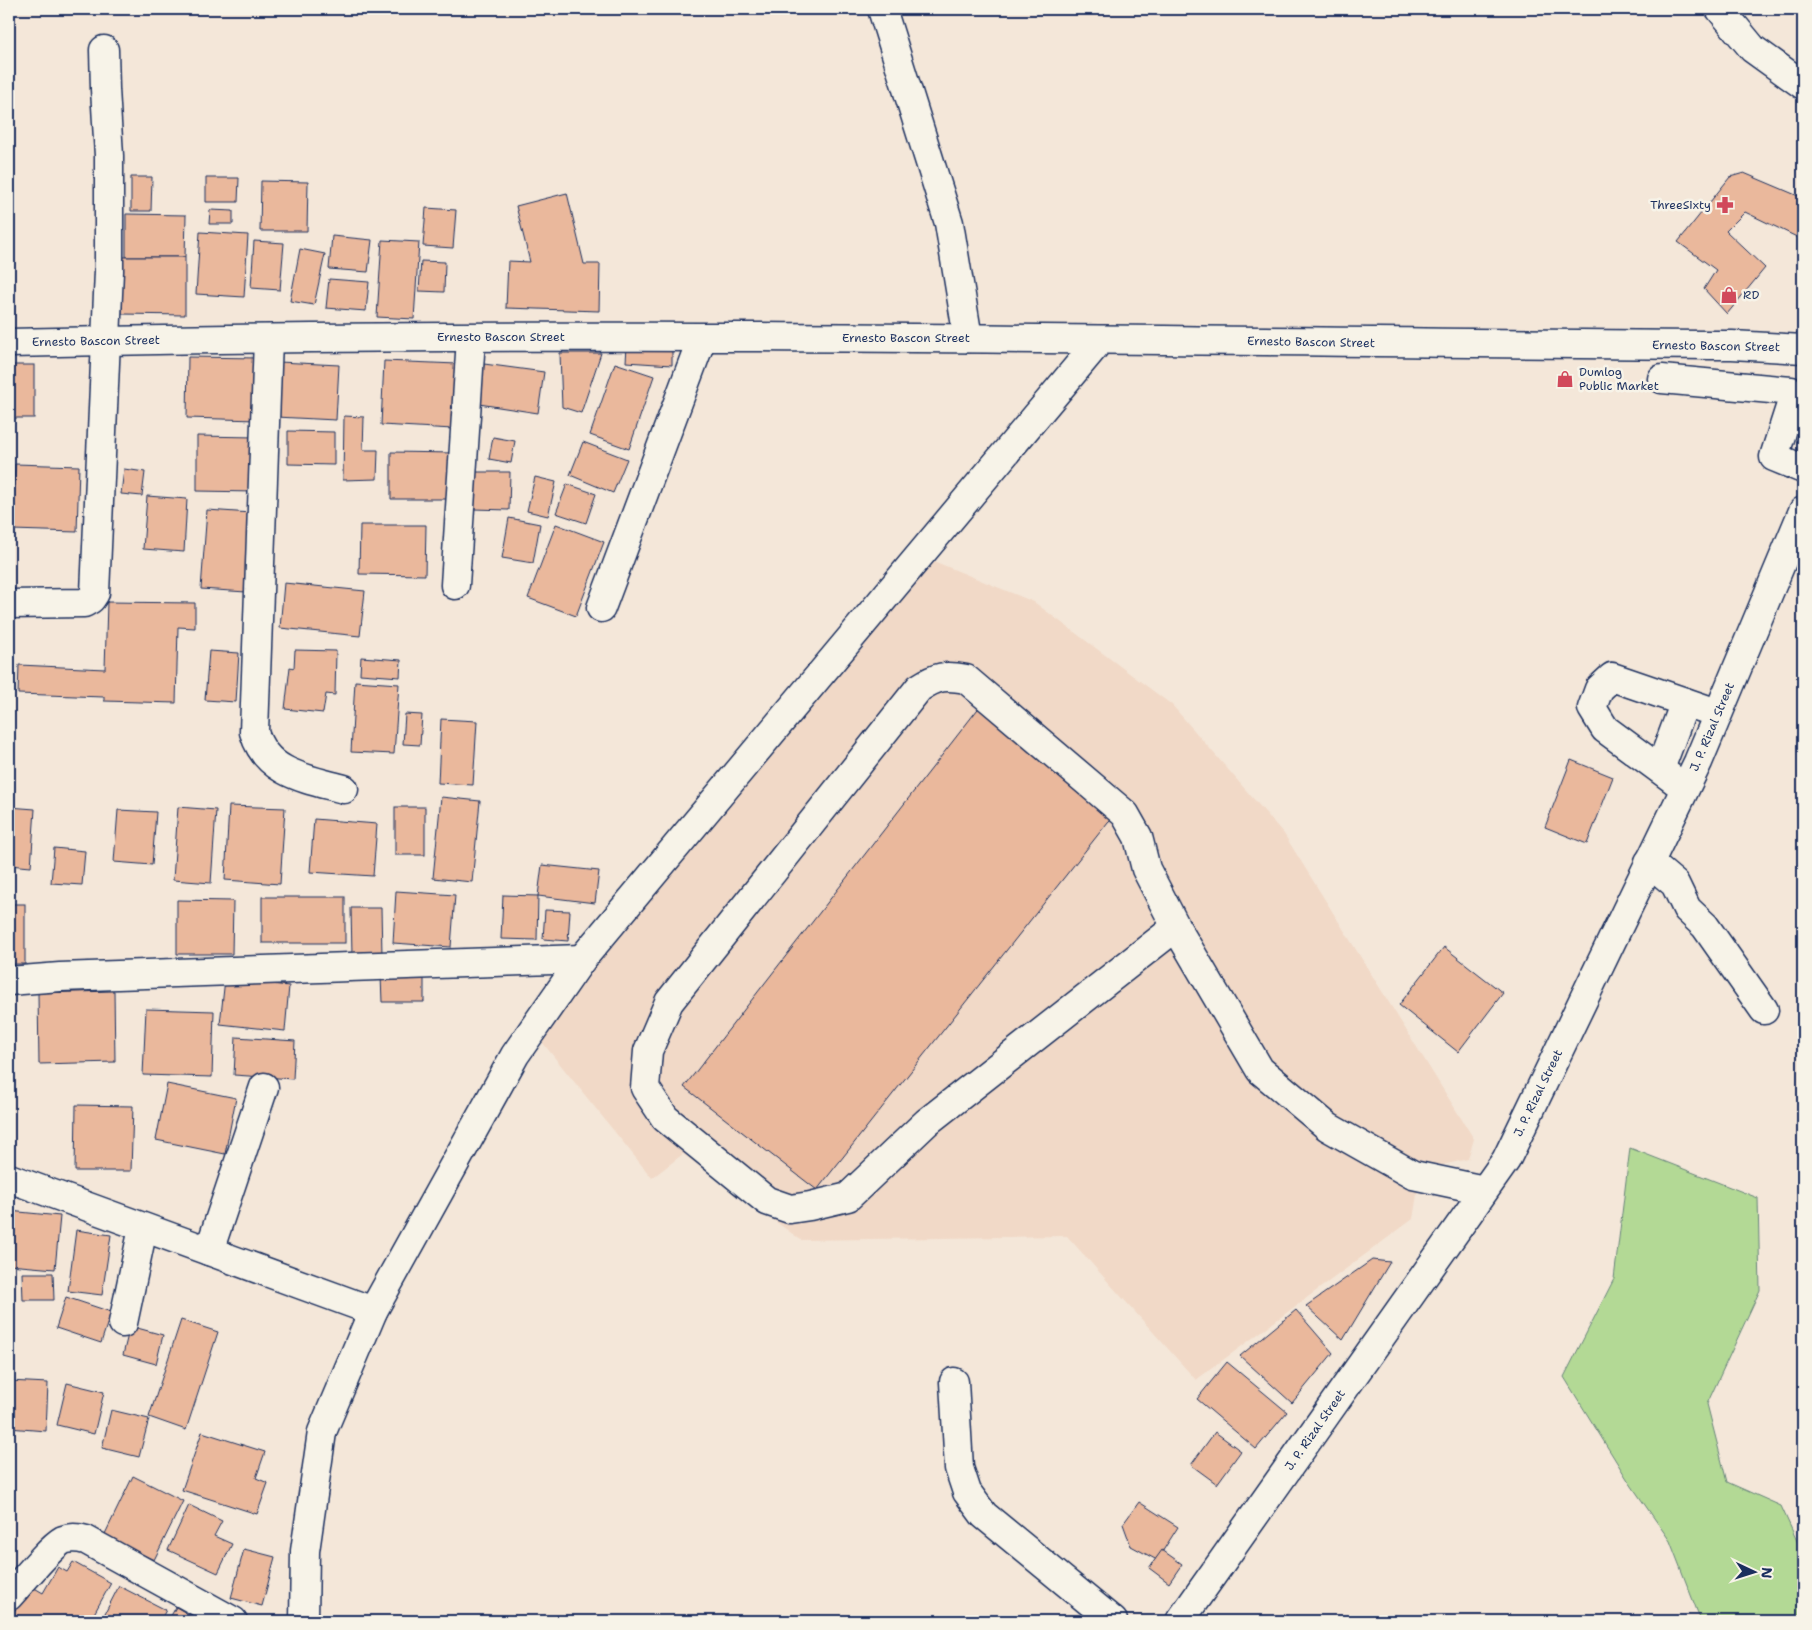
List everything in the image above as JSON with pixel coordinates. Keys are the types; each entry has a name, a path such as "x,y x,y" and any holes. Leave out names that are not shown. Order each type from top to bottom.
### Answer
{"street":[{"path":"882,9 949,223 968,338"},
{"path":"1720,9 1753,49 1803,85"},
{"path":"9,604 84,603 91,599 95,593 109,271 109,156 104,50"},
{"name":"Ernesto Bascon Street","path":"9,343 105,340 639,336 1722,345 1803,349"},
{"path":"455,586 471,338"},
{"path":"601,608 702,338"},
{"path":"268,339 254,732 258,745 266,757 280,767 298,777 344,790"},
{"path":"304,1621 305,1551 322,1432 373,1311 515,1056 582,959 1100,340"},
{"path":"1662,379 1791,391 1794,395 1774,457 1803,470"},
{"name":"J. P. Rizal Street","path":"1180,1621 1506,1160 1698,762 1803,511"},
{"path":"1176,927 927,1122 848,1196 790,1209 767,1201 665,1118 645,1088 648,1051 669,1002 919,688 934,679 949,676 966,679 1125,814 1138,837 1146,869 1176,927 1260,1070 1328,1127 1413,1175 1484,1190"},
{"path":"1685,788 1605,728 1592,708 1599,689 1612,677 1717,713"},
{"path":"1660,770 1685,702"},
{"path":"1649,862 1675,884 1687,909 1705,926 1764,1010"},
{"path":"9,980 582,959"},
{"path":"209,1251 264,1087"},
{"path":"9,1178 373,1311"},
{"path":"123,1323 143,1228"},
{"path":"954,1382 959,1468 967,1492 984,1515 1113,1621"},
{"path":"9,1596 52,1550 64,1540 75,1538 86,1540 233,1621"}],"shaded area":[{"path":"926,558 1034,602 1172,705 1284,834 1474,1139 1468,1159 1421,1170 1413,1219 1196,1380 1067,1236 801,1240 683,1154 652,1178 538,1037"}],"green space":[{"path":"1630,1148 1758,1198 1760,1290 1707,1404 1727,1482 1781,1506 1803,1554 1803,1621 1701,1621 1670,1541 1629,1482 1564,1377 1614,1279"}],"building":[{"path":"1744,173 1803,198 1803,240 1745,212 1726,231 1765,268 1727,314 1704,289 1716,270 1678,242 1730,177"},
{"path":"131,177 152,177 151,211 131,211"},
{"path":"206,178 239,178 238,202 206,202"},
{"path":"261,181 308,182 307,231 260,231"},
{"path":"567,193 584,264 600,264 599,311 506,308 508,261 530,262 516,206"},
{"path":"426,208 456,210 453,248 423,246"},
{"path":"210,210 233,211 233,224 209,224"},
{"path":"126,214 186,215 185,257 126,257"},
{"path":"200,232 248,235 244,297 196,294"},
{"path":"332,236 372,240 368,272 329,269"},
{"path":"382,240 419,242 414,319 377,317"},
{"path":"254,241 284,243 280,290 251,288"},
{"path":"300,249 325,254 314,305 290,301"},
{"path":"123,257 185,257 185,315 122,314"},
{"path":"421,261 445,262 444,292 419,291"},
{"path":"329,279 369,282 366,311 326,308"},
{"path":"627,346 672,348 672,365 626,362"},
{"path":"560,353 601,353 581,413 562,407"},
{"path":"188,357 259,358 257,420 187,418"},
{"path":"384,361 457,364 453,429 381,425"},
{"path":"279,362 339,365 336,420 276,417"},
{"path":"615,363 654,376 629,449 590,435"},
{"path":"484,364 544,372 538,413 479,404"},
{"path":"9,365 34,365 34,418 9,418"},
{"path":"344,416 364,417 363,450 378,450 377,479 343,480"},
{"path":"288,431 334,432 334,465 288,464"},
{"path":"197,436 255,437 255,492 197,491"},
{"path":"493,437 515,441 511,463 489,459"},
{"path":"583,442 627,459 613,493 570,475"},
{"path":"391,452 454,453 453,499 391,499"},
{"path":"15,464 79,466 77,532 12,530"},
{"path":"124,469 145,472 142,496 121,494"},
{"path":"474,472 510,472 509,510 474,509"},
{"path":"535,477 556,482 548,516 527,511"},
{"path":"567,484 596,494 586,523 556,513"},
{"path":"147,496 187,499 184,552 143,549"},
{"path":"207,510 251,513 246,592 201,589"},
{"path":"509,518 540,524 533,563 502,558"},
{"path":"556,524 604,542 576,616 528,598"},
{"path":"360,525 426,525 425,575 359,574"},
{"path":"284,583 365,591 360,636 280,628"},
{"path":"107,602 195,603 195,628 178,627 176,703 104,701 104,697 18,694 19,665 105,669"},
{"path":"295,650 336,651 335,695 326,694 323,713 285,709 290,667 294,668"},
{"path":"209,651 239,653 236,702 205,700"},
{"path":"361,657 401,660 400,677 360,674"},
{"path":"355,681 399,684 394,754 351,752"},
{"path":"981,705 1112,817 817,1190 684,1087"},
{"path":"405,714 422,715 420,745 403,744"},
{"path":"441,719 477,721 473,785 438,783"},
{"path":"1571,760 1613,777 1587,844 1545,827"},
{"path":"441,797 480,801 472,882 433,878"},
{"path":"229,806 285,808 280,884 225,880"},
{"path":"9,807 35,809 31,867 9,865"},
{"path":"178,807 216,810 211,883 173,880"},
{"path":"395,807 425,807 425,855 395,855"},
{"path":"118,810 156,812 152,865 114,862"},
{"path":"314,819 377,824 373,876 310,872"},
{"path":"54,848 85,851 82,885 51,883"},
{"path":"542,865 599,871 595,903 538,896"},
{"path":"396,891 455,895 451,947 393,943"},
{"path":"503,895 538,896 537,940 501,939"},
{"path":"262,897 345,897 345,943 262,943"},
{"path":"177,900 233,901 232,954 177,954"},
{"path":"9,904 25,904 25,964 9,964"},
{"path":"351,908 381,908 382,955 352,955"},
{"path":"545,910 570,911 568,941 543,939"},
{"path":"1444,947 1503,993 1458,1052 1399,1005"},
{"path":"381,976 424,976 424,1002 382,1002"},
{"path":"225,979 289,986 285,1031 220,1024"},
{"path":"114,991 115,1062 39,1064 38,993"},
{"path":"146,1009 214,1011 212,1077 143,1075"},
{"path":"236,1037 295,1041 293,1079 234,1075"},
{"path":"167,1084 236,1098 225,1154 156,1140"},
{"path":"76,1105 133,1106 131,1171 75,1171"},
{"path":"9,1211 60,1216 55,1269 9,1265"},
{"path":"76,1230 111,1235 102,1295 68,1291"},
{"path":"1372,1260 1390,1262 1343,1340 1306,1306"},
{"path":"22,1273 53,1273 54,1300 23,1300"},
{"path":"66,1297 111,1312 101,1343 56,1328"},
{"path":"1296,1310 1333,1353 1292,1403 1240,1356"},
{"path":"181,1320 218,1332 186,1430 149,1417"},
{"path":"130,1326 163,1335 156,1364 123,1355"},
{"path":"1227,1362 1287,1412 1256,1449 1197,1399"},
{"path":"9,1381 48,1383 46,1431 9,1428"},
{"path":"67,1383 104,1392 94,1434 57,1425"},
{"path":"111,1410 149,1419 139,1457 102,1448"},
{"path":"202,1432 265,1452 256,1478 268,1483 257,1514 182,1490"},
{"path":"1215,1432 1241,1451 1217,1484 1191,1465"},
{"path":"133,1476 183,1501 154,1560 104,1536"},
{"path":"1139,1502 1178,1527 1157,1560 1131,1546 1123,1524"},
{"path":"189,1505 222,1521 214,1536 232,1544 218,1573 168,1550"},
{"path":"244,1549 275,1557 262,1606 231,1598"},
{"path":"1162,1550 1182,1564 1169,1583 1149,1568"},
{"path":"73,1562 111,1583 90,1621 20,1621 9,1615 26,1583 43,1593 58,1567 67,1572"},
{"path":"119,1586 166,1610 160,1621 101,1621"},
{"path":"176,1607 200,1621 168,1621"}],"place":[{"name":"ThreeSixty","path":"1725,205"},
{"name":"RD","path":"1729,295"},
{"name":"Dumlog Public Market","path":"1565,379"}]}
